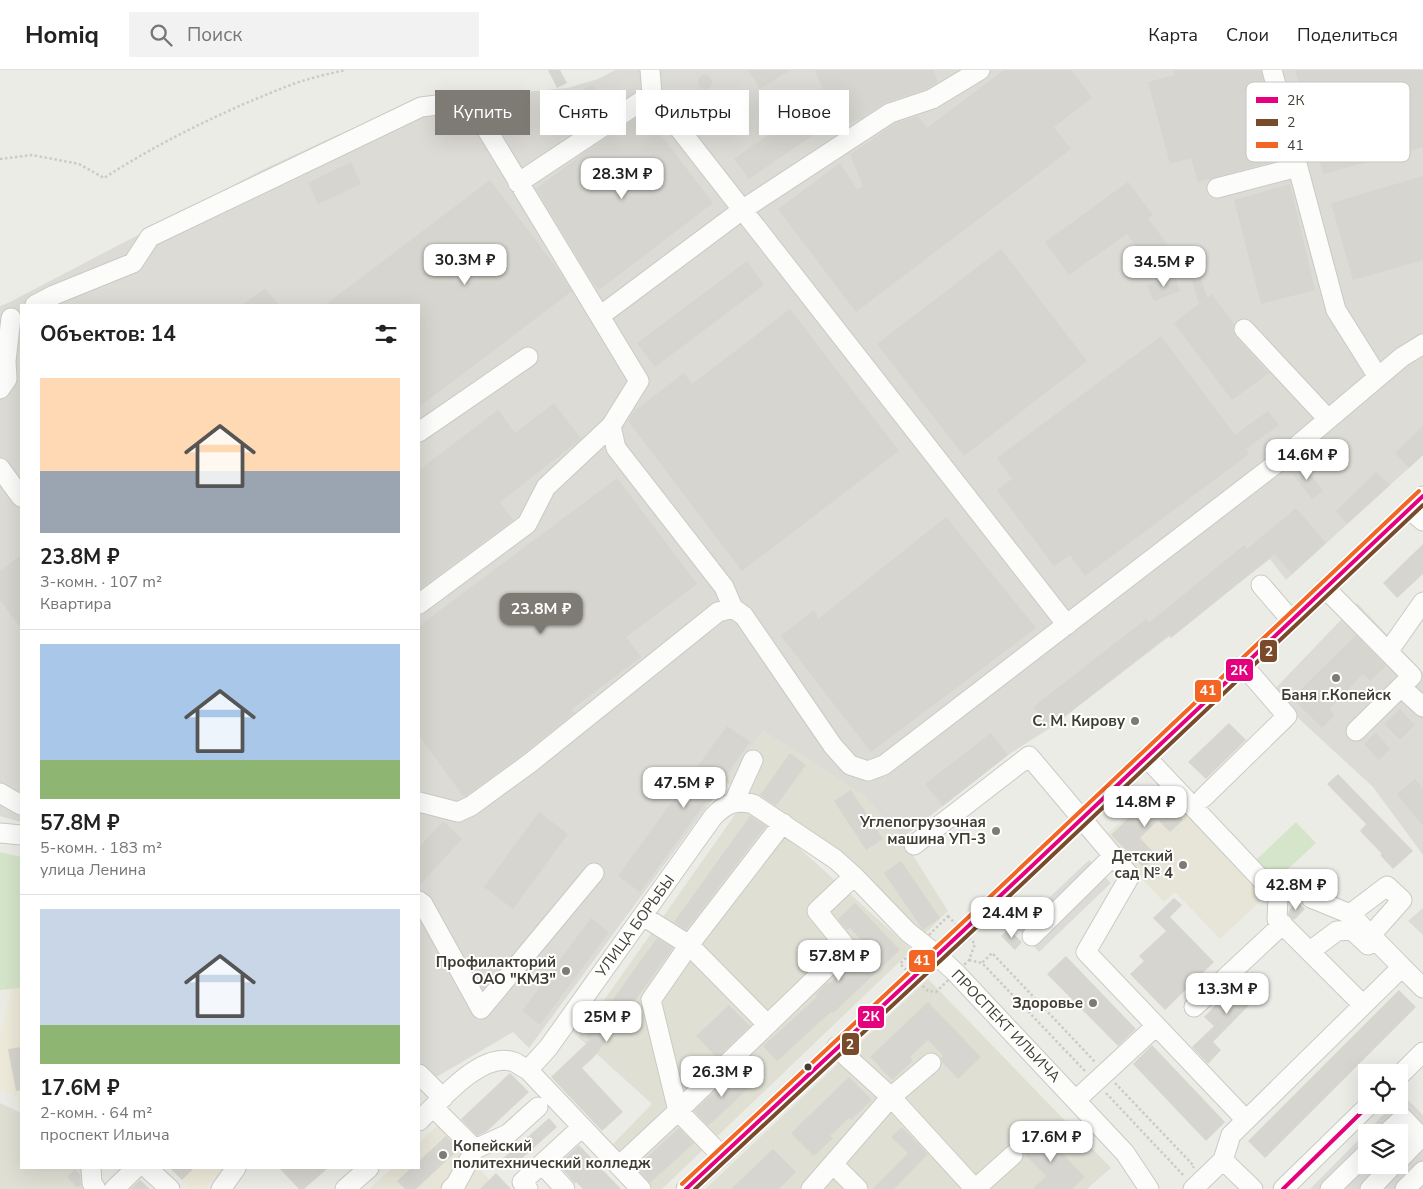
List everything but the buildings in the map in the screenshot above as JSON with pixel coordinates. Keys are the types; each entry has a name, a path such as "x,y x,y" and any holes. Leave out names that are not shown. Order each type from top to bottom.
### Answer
{"street":[{"path":"650,70 652,90"},
{"path":"600,316 742,210 890,113 932,99 980,70"},
{"path":"37,304 54,295 133,263 150,238 421,107 453,103 481,120 639,381 611,426 546,487 526,524 420,603"},
{"path":"518,183 636,105"},
{"path":"684,135 1067,625"},
{"path":"1297,162 1336,310 1378,377"},
{"path":"1217,188 1298,167"},
{"path":"0,389 7,379 6,361 11,318"},
{"path":"1244,329 1328,419"},
{"path":"611,426 616,448 724,587 733,608 744,616 833,746 850,764 868,771 884,765 1067,625 1273,466 1402,357 1423,344"},
{"path":"420,431 528,357"},
{"path":"0,468 20,496"},
{"path":"686,1189 836,1047 937,955 1325,588 1416,515 1423,496"},
{"path":"1261,585 1291,620"},
{"path":"1325,588 1412,676 1356,731"},
{"path":"1388,652 1423,602"},
{"path":"420,802 458,812 471,806 530,764 718,612 733,608"},
{"path":"1203,798 1287,716 1243,665"},
{"path":"1401,687 1423,707"},
{"path":"914,845 1029,756 1130,876 1086,952 1246,1120"},
{"path":"1146,757 1278,897 1277,919 1363,1005"},
{"path":"734,802 753,760"},
{"path":"0,794 20,804"},
{"name":"ПРОСПЕКТ ИЛЬИЧА","path":"734,802 744,801 753,804 835,859 854,876 908,932 956,973 1076,1100 1125,1153 1147,1188"},
{"name":"УЛИЦА БОРЬБЫ","path":"528,1070 548,1048 714,817 722,807 734,802"},
{"path":"722,1156 678,1111 650,1000 783,823"},
{"path":"0,832 20,835"},
{"path":"1032,936 1113,856"},
{"path":"420,902 481,1009 594,873"},
{"path":"619,1166 847,948 817,911 854,876"},
{"path":"1350,914 1387,886 1402,900 1372,935"},
{"path":"1311,898 1350,914 1372,935 1399,969"},
{"path":"643,916 690,945 767,1024"},
{"path":"1194,1008 1283,924"},
{"path":"1310,951 1338,931 1352,930 1423,988"},
{"path":"1193,1189 1223,1160 1231,1135 1399,969"},
{"path":"1076,1100 1156,1026"},
{"path":"836,1047 891,1097 975,1189 1013,1155"},
{"path":"420,1120 479,1068 501,1060 513,1062 528,1070 641,1189"},
{"path":"1408,1070 1420,1061"},
{"path":"811,1189 891,1097 931,1063"},
{"path":"420,1076 438,1103 475,1150"},
{"path":"451,1189 456,1184 475,1150 508,1134 538,1107"},
{"path":"1283,1189 1360,1114"},
{"path":"1397,1124 1403,1118 1422,1138 1408,1151"},
{"path":"528,1189 522,1182 582,1127"},
{"path":"1223,1160 1253,1189"},
{"path":"1330,1189 1358,1162"},
{"path":"542,1164 565,1189"},
{"path":"833,1164 858,1189"},
{"path":"91,1169 92,1184 96,1189"},
{"path":"114,1189 135,1169"},
{"path":"148,1169 170,1189"},
{"path":"221,1189 235,1169"},
{"path":"345,1189 368,1169"},
{"path":"1405,1189 1423,1171"},
{"path":"1370,1189 1384,1174"}],"path":[{"path":"0,159 32,155 79,164 104,178 141,154 212,118 295,83 345,70"},
{"path":"969,960 982,962 1100,1077 1194,1166 1184,1176 1100,1077 992,953 982,962"}],"shaded area":[{"path":"615,70 1423,70 1423,455 1286,580 1270,559 1050,728 1008,755 902,838 863,795 763,731 529,1048 513,1032 433,1079 420,1065 420,304 20,304 20,822 0,816 0,306 262,170 335,136 424,101 435,100 435,135 530,135 530,91 540,91 540,135 626,135 626,90 546,90 568,88 598,79"},
{"path":"1357,603 1423,673 1423,855 1373,787 1271,693"},
{"path":"763,731 863,795 902,838 948,911 922,937 785,818 725,782"},
{"name":"Детский сад № 4","path":"1161,783 1267,895 1220,939 1175,892 1164,902 1103,838"},
{"path":"739,809 765,817 912,950 662,1189 653,1189 612,1145 652,1104 578,1037"},
{"path":"1089,860 1111,883 1039,952 1017,928"},
{"path":"1423,908 1423,935 1408,921"},
{"path":"20,978 20,1099 0,1089 0,1036 13,982"},
{"path":"928,979 1111,1168 1087,1189 705,1189"},
{"path":"1408,1100 1423,1115 1423,1189 1310,1189 1358,1140 1358,1174 1408,1174 1408,1124 1374,1124 1384,1114 1408,1114"},
{"path":"0,1103 20,1113 20,1169 83,1169 93,1189 0,1189"},
{"name":"Копейский политехнический колледж","path":"438,1125 498,1189 369,1189 391,1169 420,1169 420,1142"},
{"path":"170,1169 226,1169 204,1189 192,1189"}],"green space":[{"path":"1296,822 1316,843 1275,881 1256,860"},
{"path":"0,852 20,857 20,988 0,990"}],"transit line":[{"name":"41","path":"682,1184 959,926 1419,491"},
{"name":"2К","path":"686,1189 963,931 1423,496"},
{"name":"2","path":"695,1189 967,936 1423,505"},
{"name":"2К","path":"1283,1189 1360,1114"}],"place":[{"name":"Баня г.Копейск","path":"1336,678"},
{"name":"С. М. Кирову","path":"1135,721"},
{"name":"Углепогрузочная машина УП-3","path":"996,831"},
{"name":"Детский сад № 4","path":"1183,865"},
{"name":"Профилакторий ОАО \"КМЗ\"","path":"566,971"},
{"name":"Здоровье","path":"1093,1003"},
{"name":"Копейский политехнический колледж","path":"443,1155"}]}
